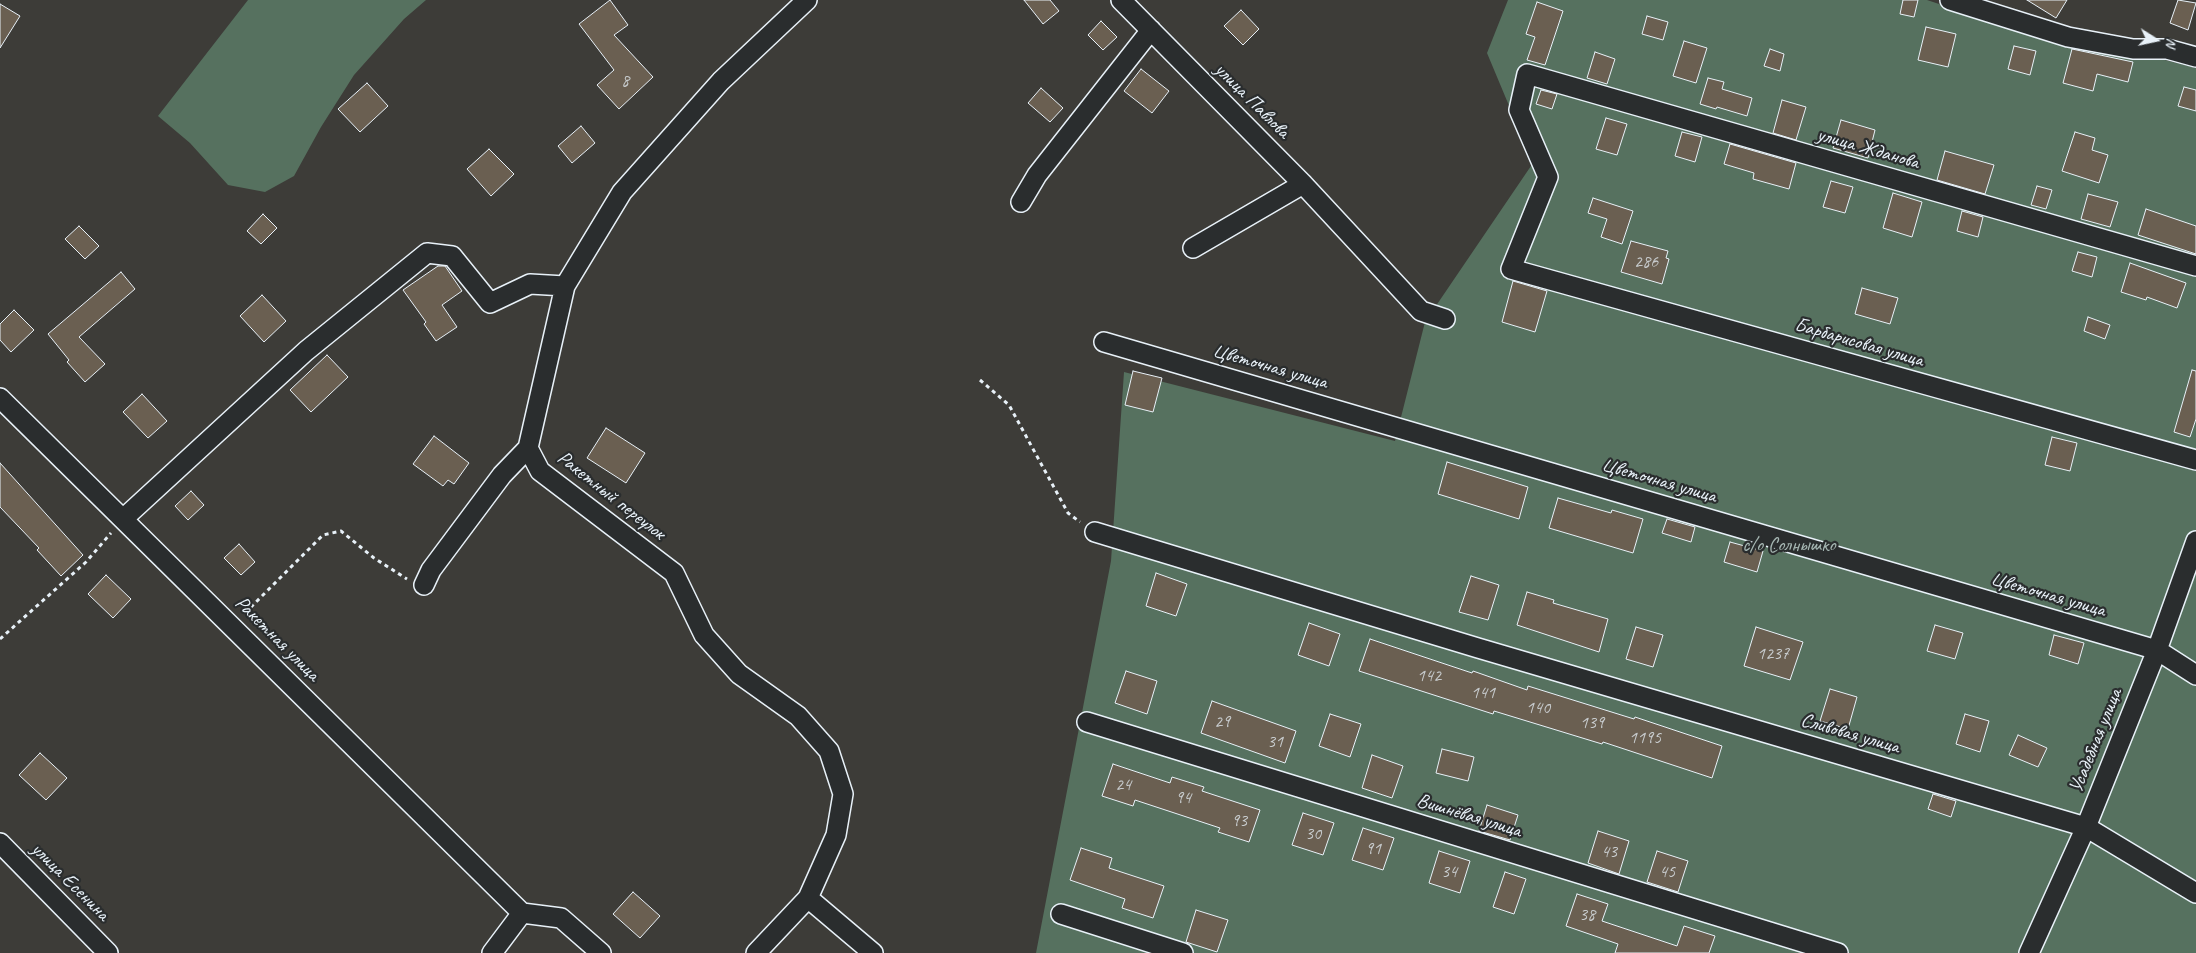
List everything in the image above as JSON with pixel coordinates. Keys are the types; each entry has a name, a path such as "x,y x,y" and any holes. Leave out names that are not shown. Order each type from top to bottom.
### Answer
{"street":[{"name":"Ракетный переулок","path":"756,953 808,898 836,835 844,794 829,751 798,716 738,674 704,635 674,573 540,471 528,448 565,286 622,192 721,81 807,0"},
{"name":"улица Павлова","path":"1121,0 1303,184 1421,311 1445,319"},
{"path":"1950,0 2068,37 2134,49 2167,49 2196,57"},
{"path":"1021,202 1037,175 1150,30"},
{"name":"улица Жданова","path":"1510,269 1548,177 1519,110 1527,74 2196,266"},
{"path":"1193,248 1303,184"},
{"path":"123,519 306,351 427,253 452,256 490,303 530,284 565,286"},
{"name":"Барбарисовая улица","path":"1510,269 2196,460"},
{"name":"Цветочная улица","path":"1104,342 2156,650 2196,675"},
{"name":"Ракетная улица","path":"0,398 522,913"},
{"path":"424,586 432,570 502,475 528,448"},
{"name":"Сливовая улица","path":"1095,532 1478,648 2086,827 2196,893"},
{"name":"Усадебная улица","path":"2029,953 2086,827 2156,650 2196,541"},
{"name":"Вишнёвая улица","path":"1087,722 1838,953"},
{"name":"улица Есенина","path":"0,843 108,953"},
{"path":"808,898 873,953"},
{"path":"492,953 522,913 561,918 601,953"},
{"path":"1061,914 1183,953"}],"path":[{"path":"980,380 1009,405 1068,513 1095,532"},
{"path":"0,639 86,562 123,519"},
{"path":"232,626 323,535 341,531 398,575 424,586"}],"green space":[{"path":"248,0 426,0 404,19 354,75 321,127 294,176 265,192 228,185 190,143 158,116"},
{"name":"с/о Солнышко","path":"1508,0 1927,0 2047,40 2157,58 2196,68 2196,953 1036,953 1111,561 1124,372 1395,441 1425,322 1533,163 1487,53"}],"building":[{"path":"610,0 628,25 614,35 653,77 619,109 597,85 614,70 579,24"},
{"path":"1024,0 1050,0 1059,11 1043,24"},
{"path":"1903,0 1918,0 1914,17 1900,14"},
{"path":"2027,0 2067,0 2056,18"},
{"path":"2178,0 2196,3 2188,30 2170,23"},
{"path":"1537,2 1563,11 1545,65 1527,60 1535,37 1526,34"},
{"path":"0,4 20,16 0,48"},
{"path":"1241,10 1259,29 1243,45 1224,26"},
{"path":"1647,16 1668,22 1663,40 1642,34"},
{"path":"1101,21 1117,37 1103,50 1088,35"},
{"path":"1926,27 1956,34 1948,67 1918,60"},
{"path":"1684,41 1707,48 1696,83 1673,76"},
{"path":"2014,46 2036,51 2030,75 2008,69"},
{"path":"1770,49 1784,54 1780,71 1764,66"},
{"path":"2072,49 2133,62 2128,82 2097,74 2093,91 2063,83"},
{"path":"1595,52 1615,59 1607,84 1587,78"},
{"path":"1141,69 1169,91 1152,113 1124,91"},
{"path":"1708,78 1724,82 1722,89 1752,98 1747,116 1700,104"},
{"path":"367,83 388,106 360,132 338,109"},
{"path":"2184,87 2196,90 2196,111 2178,106"},
{"path":"1041,88 1063,108 1050,122 1028,103"},
{"path":"1541,90 1557,94 1552,109 1536,104"},
{"path":"1782,100 1806,107 1796,140 1773,133"},
{"path":"1606,118 1627,124 1617,155 1596,149"},
{"path":"1841,120 1875,130 1868,158 1833,148"},
{"path":"581,126 595,143 572,163 558,146"},
{"path":"1682,132 1702,137 1695,162 1675,156"},
{"path":"2075,132 2095,138 2092,150 2108,155 2099,183 2062,171"},
{"path":"1730,144 1796,163 1789,189 1753,179 1754,173 1724,164"},
{"path":"489,149 514,174 491,196 467,169"},
{"path":"1945,151 1994,165 1985,194 1937,180"},
{"path":"1831,181 1853,187 1845,213 1823,207"},
{"path":"2037,186 2052,190 2046,209 2031,205"},
{"path":"1893,193 1922,202 1912,237 1883,228"},
{"path":"2088,194 2118,202 2110,227 2081,219"},
{"path":"1593,198 1633,211 1622,244 1601,237 1607,219 1588,213"},
{"path":"2146,209 2196,226 2196,254 2138,235"},
{"path":"1962,211 1983,217 1978,237 1957,231"},
{"path":"263,214 277,228 261,244 247,231"},
{"path":"79,226 99,246 85,259 65,239"},
{"path":"1631,241 1668,251 1666,258 1669,259 1662,284 1621,272"},
{"path":"2078,252 2097,257 2092,277 2072,271"},
{"path":"2130,263 2186,283 2177,308 2147,297 2146,300 2121,292"},
{"path":"438,266 445,266 462,291 442,305 457,327 436,341 424,324 426,322 403,290"},
{"path":"121,272 135,289 79,337 105,364 85,382 67,362 69,360 48,334"},
{"path":"1513,281 1547,291 1535,332 1502,322"},
{"path":"1862,288 1898,298 1890,324 1855,314"},
{"path":"262,295 286,321 264,342 240,316"},
{"path":"14,310 34,330 11,352 0,340 0,324"},
{"path":"2088,317 2110,325 2105,339 2084,331"},
{"path":"327,355 348,377 311,412 290,390"},
{"path":"2192,370 2196,371 2196,419 2190,437 2174,432"},
{"path":"1133,371 1162,378 1153,412 1125,405"},
{"path":"142,394 167,421 148,438 123,412"},
{"path":"606,428 645,453 626,483 587,458"},
{"path":"434,436 469,463 454,484 448,480 443,486 413,464"},
{"path":"2052,437 2077,443 2070,471 2045,465"},
{"path":"1447,462 1528,487 1519,519 1438,494"},
{"path":"0,463 83,555 61,576 37,550 39,548 0,507"},
{"path":"191,491 204,505 188,520 175,506"},
{"path":"1558,498 1611,513 1612,510 1643,519 1633,553 1549,528"},
{"path":"1667,519 1695,527 1691,542 1662,533"},
{"path":"1730,542 1763,551 1757,572 1724,562"},
{"path":"239,544 255,562 241,575 224,558"},
{"path":"1156,573 1187,584 1176,616 1146,606"},
{"path":"106,575 131,599 113,618 88,594"},
{"path":"1471,576 1499,585 1488,620 1459,612"},
{"path":"1527,592 1554,600 1553,603 1608,619 1599,652 1517,625"},
{"path":"1309,623 1340,634 1329,666 1298,655"},
{"path":"1935,625 1963,633 1955,659 1927,651"},
{"path":"1636,627 1663,635 1653,667 1626,659"},
{"path":"1756,627 1803,642 1790,680 1744,666"},
{"path":"2054,635 2084,643 2078,664 2049,655"},
{"path":"1370,639 1527,690 1528,686 1634,719 1635,717 1722,746 1712,778 1603,742 1602,744 1494,711 1493,714 1359,671"},
{"path":"1126,671 1157,681 1147,714 1115,703"},
{"path":"1830,689 1857,697 1848,729 1820,721"},
{"path":"1212,701 1296,731 1285,763 1201,733"},
{"path":"1330,714 1361,724 1350,757 1319,746"},
{"path":"1965,714 1989,721 1980,752 1956,744"},
{"path":"2018,735 2047,748 2038,767 2009,755"},
{"path":"1442,749 1474,757 1468,781 1436,773"},
{"path":"40,753 67,778 46,800 19,775"},
{"path":"1372,755 1403,766 1392,798 1362,788"},
{"path":"1113,764 1170,783 1172,777 1204,787 1202,791 1260,810 1249,842 1218,832 1220,828 1135,800 1133,806 1102,796"},
{"path":"1933,794 1956,801 1951,817 1928,809"},
{"path":"1487,805 1518,815 1510,840 1479,831"},
{"path":"1303,813 1334,823 1323,855 1292,845"},
{"path":"1363,828 1394,838 1383,870 1352,860"},
{"path":"1598,831 1629,841 1619,874 1588,863"},
{"path":"1081,848 1112,858 1109,868 1164,886 1153,918 1122,908 1125,899 1070,880"},
{"path":"1439,851 1470,861 1460,893 1429,883"},
{"path":"1657,851 1688,861 1678,892 1647,882"},
{"path":"1505,872 1526,879 1514,914 1493,907"},
{"path":"633,892 660,916 640,938 613,914"},
{"path":"1577,894 1608,904 1602,921 1677,946 1684,926 1715,936 1709,953 1615,953 1618,944 1566,926"},
{"path":"1196,910 1228,920 1217,952 1186,942"}]}
